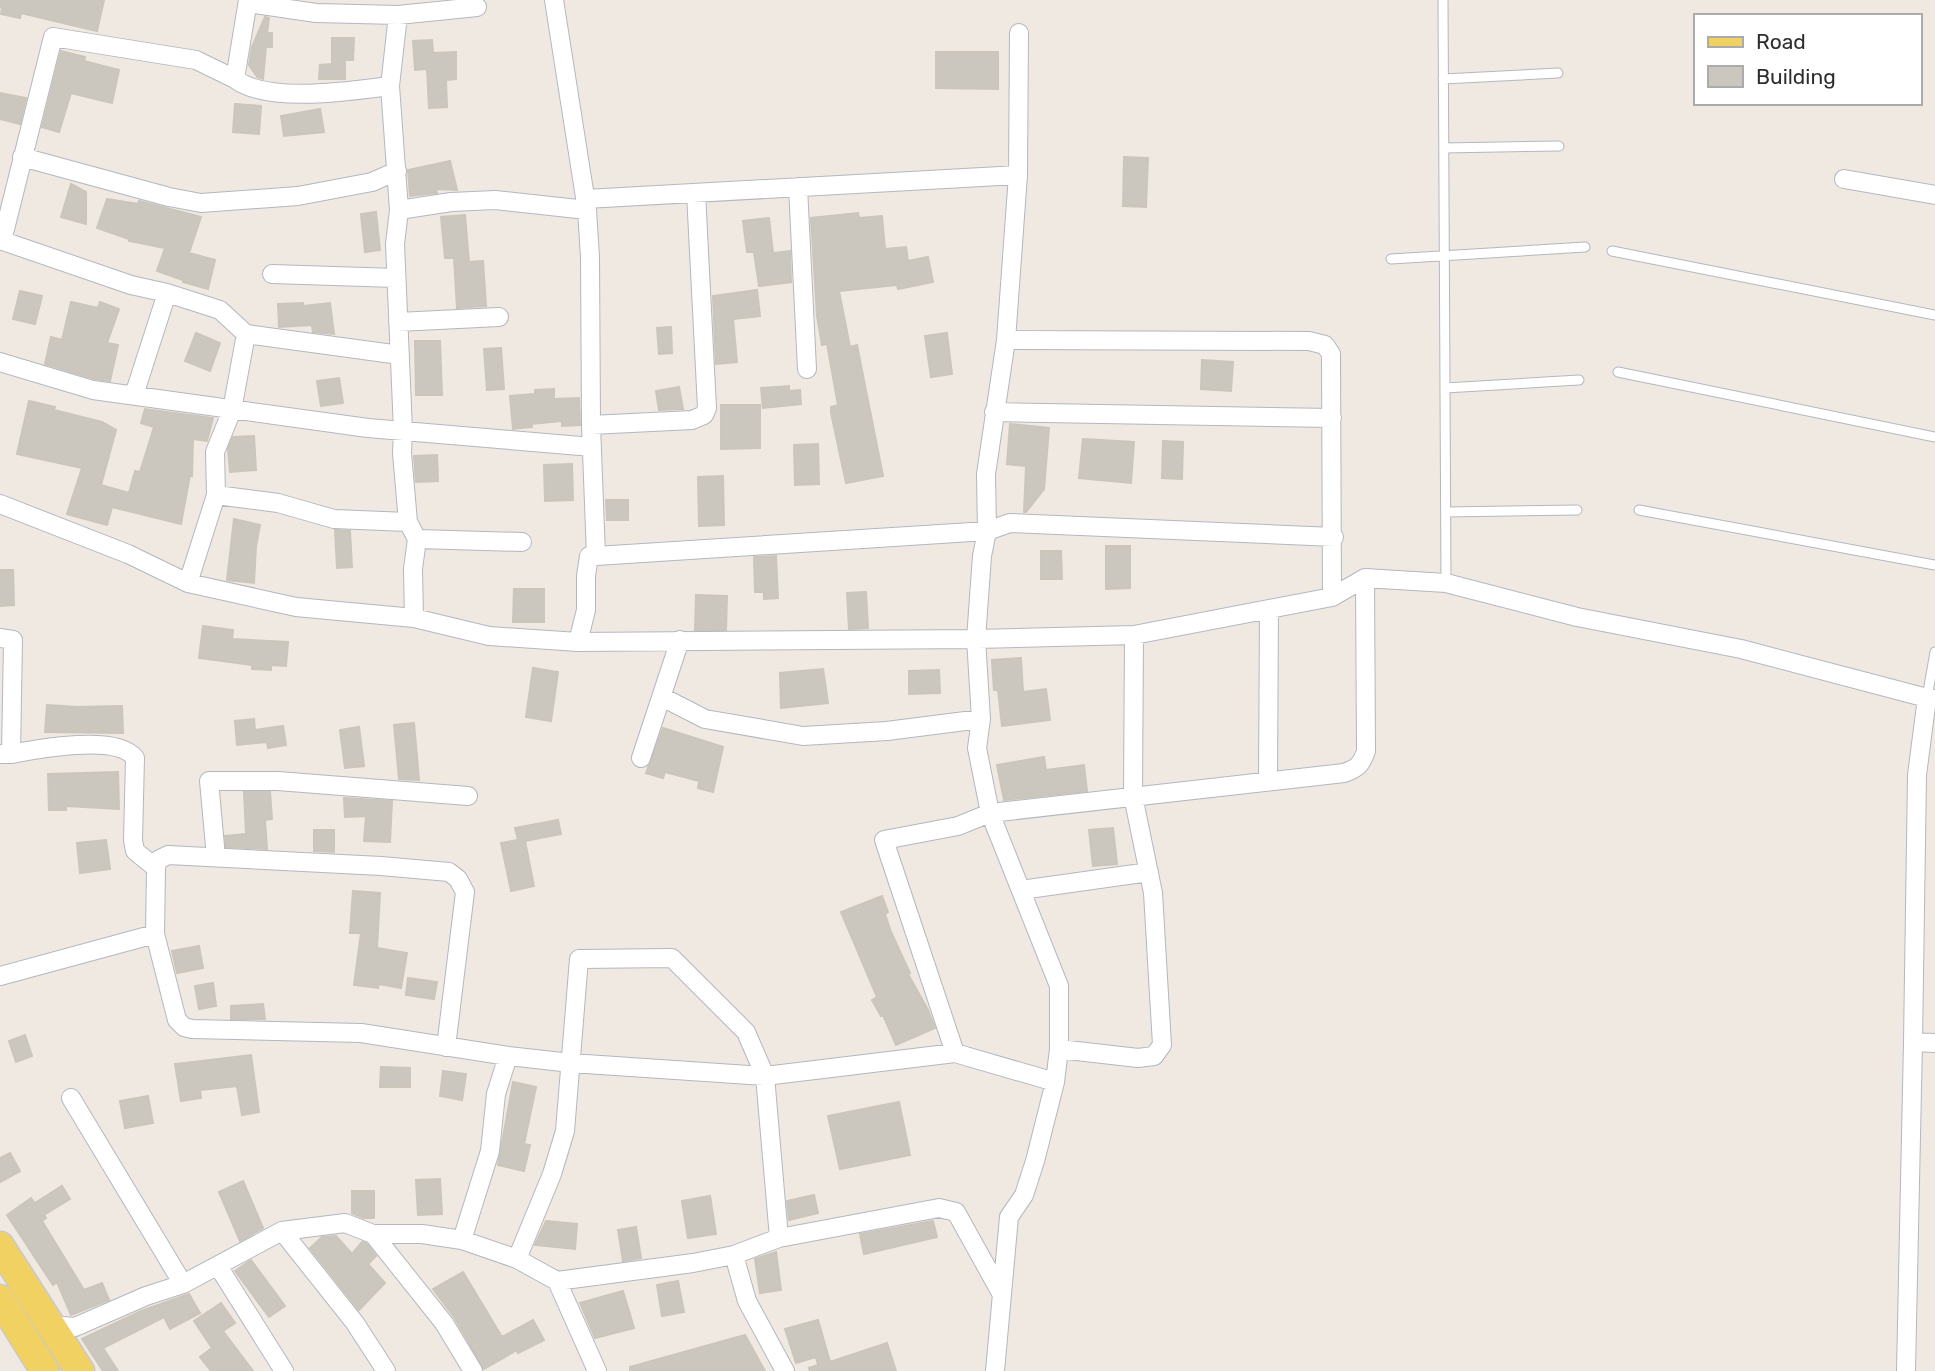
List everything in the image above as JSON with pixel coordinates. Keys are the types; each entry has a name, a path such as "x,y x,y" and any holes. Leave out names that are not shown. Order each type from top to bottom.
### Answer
{"main road":[{"path":"0,1246 80,1371"},
{"path":"0,1299 45,1371"}],"street":[{"path":"554,0 586,204 590,257 591,425 596,556"},
{"path":"235,79 248,1 316,13 398,15 477,7"},
{"path":"398,15 390,86 399,210 395,244 402,453 408,522 417,540 413,569 414,618"},
{"path":"995,1371 1009,1217 1024,1195 1055,1082 1059,1049 1059,986 990,813 977,748 981,719 976,639 982,556 987,531 986,474 1006,340 1018,175 1019,33"},
{"path":"390,86 283,93 245,87 235,79 196,60 53,37 1,241 131,285 220,310 246,334 400,355"},
{"path":"22,157 169,197 201,202 298,196 372,182 397,171"},
{"path":"399,210 451,202 495,200 586,204 696,193 1018,175"},
{"path":"1844,179 1935,195"},
{"path":"798,187 807,369"},
{"path":"591,425 692,420 704,415 707,408 696,193"},
{"path":"272,275 396,278"},
{"path":"134,395 167,293"},
{"path":"398,322 499,317"},
{"path":"188,583 216,495 215,452 232,410 246,334"},
{"path":"1006,340 1309,341 1325,345 1331,354 1334,537 1332,597"},
{"path":"0,362 93,390 232,410 368,428 592,447"},
{"path":"994,412 1332,418"},
{"path":"216,495 278,503 334,519 408,522"},
{"path":"0,504 128,554 188,583 296,607 414,618 489,636 578,642 1134,635 1332,597 1365,578 1446,583 1577,617 1741,649 1931,699 1917,775 1906,1371"},
{"path":"578,642 586,610 589,556 987,531 1010,523 1334,537"},
{"path":"417,540 522,542"},
{"path":"956,1053 884,840 958,826 990,813 1344,773 1355,769 1361,764 1366,751 1365,578"},
{"path":"1268,781 1269,610"},
{"path":"1059,1049 1138,1058 1154,1056 1162,1045 1153,893 1133,796 1134,635"},
{"path":"0,638 13,639 5,754 76,745 130,751 135,758 135,851 156,868"},
{"path":"641,758 680,640"},
{"path":"662,697 705,719 803,736 887,731 981,719"},
{"path":"216,857 209,781 278,781 468,796"},
{"path":"446,1047 465,892 458,879 449,873 394,867 216,857 168,855 158,860 155,934 177,1020 184,1027 192,1029 361,1034 446,1047 508,1056 571,1063 765,1076 956,1053 1055,1082"},
{"path":"1021,890 1149,872"},
{"path":"0,976 155,934"},
{"path":"517,1259 552,1174 565,1131 579,959 672,958 746,1032 765,1076 779,1238"},
{"path":"1913,1042 1935,1043"},
{"path":"462,1240 490,1151 496,1094 508,1056"},
{"path":"71,1098 183,1284"},
{"path":"49,1325 75,1327 146,1296 183,1284 282,1231 345,1223 373,1234 422,1234 462,1240 517,1259 557,1281 693,1263 734,1255 779,1238 939,1208 956,1212 1001,1293"},
{"path":"282,1231 355,1323 386,1371"},
{"path":"373,1234 444,1323 473,1371"},
{"path":"734,1255 747,1301 785,1371"},
{"path":"218,1266 284,1371"},
{"path":"557,1281 597,1371"}],"lane":[{"path":"1443,0 1446,583"},
{"path":"1443,79 1558,73"},
{"path":"1444,149 1559,146"},
{"path":"1391,258 1584,247"},
{"path":"1612,251 1935,315"},
{"path":"1618,372 1935,437"},
{"path":"1445,388 1579,380"},
{"path":"1446,512 1577,510"},
{"path":"1639,510 1935,565"},
{"path":"1931,699 1935,652"}],"building":[{"path":"0,0 104,0 97,31 21,13 20,18 1,14"},
{"path":"265,17 269,18 267,33 272,33 272,47 266,47 263,79 257,77 249,65 252,47"},
{"path":"332,38 354,38 353,60 345,60 345,79 319,79 320,65 332,64"},
{"path":"432,40 433,53 456,52 456,79 446,80 447,107 429,108 427,69 415,70 413,41"},
{"path":"61,51 85,57 84,61 119,70 112,103 71,93 59,132 42,127"},
{"path":"936,52 998,52 998,89 936,88"},
{"path":"0,93 26,98 20,124 0,119"},
{"path":"235,104 261,106 259,134 233,132"},
{"path":"320,109 324,132 284,136 281,116"},
{"path":"1124,157 1148,158 1146,207 1123,206"},
{"path":"450,161 457,190 436,189 437,193 410,196 408,170"},
{"path":"71,184 86,192 86,224 61,217"},
{"path":"107,199 138,204 139,201 201,217 189,253 215,260 208,289 157,271 165,248 129,241 97,228"},
{"path":"376,212 380,250 365,252 361,214"},
{"path":"858,213 859,218 882,216 885,249 906,247 908,261 928,257 933,282 898,289 897,285 839,291 850,347 857,345 883,476 846,483 831,413 831,407 838,405 827,344 822,345 817,316 811,218"},
{"path":"465,215 469,262 483,261 486,306 457,308 454,258 445,258 441,217"},
{"path":"769,218 773,253 790,251 791,282 759,286 754,252 747,252 743,221"},
{"path":"757,290 760,316 733,319 737,362 716,364 713,296"},
{"path":"20,291 42,296 35,324 13,319"},
{"path":"71,302 98,308 100,302 119,309 107,343 118,345 110,381 45,364 51,337 62,340"},
{"path":"303,303 303,306 330,303 334,334 313,332 312,325 279,327 278,304"},
{"path":"671,327 672,353 659,354 657,328"},
{"path":"196,333 220,343 210,371 185,361"},
{"path":"947,333 952,374 931,377 925,336"},
{"path":"415,341 440,341 442,395 416,395"},
{"path":"501,348 504,389 487,390 484,349"},
{"path":"1202,360 1233,362 1231,391 1201,389"},
{"path":"339,378 343,403 321,406 317,381"},
{"path":"789,386 789,391 800,390 801,404 763,408 761,388"},
{"path":"679,387 683,409 659,410 656,391"},
{"path":"554,389 554,399 579,398 580,425 562,426 562,421 513,429 510,396"},
{"path":"29,401 102,422 116,430 101,485 129,493 135,471 140,472 154,427 141,423 145,409 213,418 207,441 193,439 192,476 190,475 181,524 112,507 107,525 67,514 82,468 17,454"},
{"path":"721,405 760,405 760,448 721,449"},
{"path":"1010,424 1049,428 1044,489 1026,512 1026,466 1007,464"},
{"path":"254,436 256,470 230,472 228,449 233,437"},
{"path":"1083,439 1134,442 1131,483 1079,478"},
{"path":"1163,441 1183,442 1182,479 1162,478"},
{"path":"818,444 819,484 795,485 794,445"},
{"path":"437,455 438,481 416,482 414,456"},
{"path":"572,464 573,500 545,501 544,465"},
{"path":"723,476 724,525 699,526 698,477"},
{"path":"606,500 628,500 628,520 607,520"},
{"path":"234,519 260,525 254,583 227,580"},
{"path":"335,530 350,531 352,567 337,568"},
{"path":"1106,546 1130,546 1130,588 1106,589"},
{"path":"1041,551 1061,551 1062,579 1041,579"},
{"path":"776,556 778,598 764,599 764,592 755,592 754,557"},
{"path":"0,570 13,570 14,605 0,606"},
{"path":"514,589 544,589 544,622 513,622"},
{"path":"866,592 868,628 849,629 847,593"},
{"path":"696,595 727,596 726,630 695,630"},
{"path":"203,626 233,630 232,639 288,642 286,666 271,665 271,670 252,669 252,665 199,658"},
{"path":"1021,658 1023,692 1046,689 1050,720 1002,726 998,690 994,690 992,660"},
{"path":"533,668 558,672 551,721 526,717"},
{"path":"823,669 828,703 781,708 780,673"},
{"path":"939,670 940,693 909,694 909,671"},
{"path":"47,705 122,706 123,733 45,732"},
{"path":"254,719 255,730 283,726 286,745 268,748 267,742 237,745 235,721"},
{"path":"414,723 419,780 399,779 394,725"},
{"path":"359,727 364,766 345,768 340,730"},
{"path":"663,728 723,747 713,792 698,788 699,781 665,772 663,778 646,773"},
{"path":"1044,757 1046,770 1084,765 1087,791 1004,800 997,765"},
{"path":"118,772 119,809 66,806 66,810 49,810 48,774"},
{"path":"244,792 270,792 272,819 265,820 267,849 226,847 225,836 246,834"},
{"path":"344,798 392,801 390,842 364,841 366,816 345,817"},
{"path":"558,820 561,834 525,841 534,886 511,891 501,843 518,840 515,828"},
{"path":"1113,828 1117,864 1093,866 1089,830"},
{"path":"314,830 334,830 334,852 314,851"},
{"path":"106,840 110,869 80,873 77,843"},
{"path":"353,891 380,893 377,948 407,953 401,988 379,984 378,988 354,985 361,933 350,933"},
{"path":"882,896 891,932 935,1028 896,1045 883,1015 881,1016 872,1000 877,997 841,912"},
{"path":"199,946 203,968 177,973 172,951"},
{"path":"408,978 437,982 434,999 406,995"},
{"path":"213,983 216,1006 199,1009 195,986"},
{"path":"263,1004 265,1019 231,1019 231,1006"},
{"path":"25,1035 32,1056 16,1062 9,1041"},
{"path":"251,1055 259,1112 242,1115 237,1086 200,1090 201,1098 181,1101 175,1064"},
{"path":"381,1067 410,1068 410,1087 380,1087"},
{"path":"443,1071 466,1074 462,1100 440,1096"},
{"path":"513,1082 536,1087 524,1144 530,1145 524,1171 498,1165"},
{"path":"148,1096 153,1123 125,1128 120,1101"},
{"path":"899,1102 910,1155 840,1169 828,1116"},
{"path":"10,1153 20,1171 0,1182 0,1158"},
{"path":"440,1179 442,1214 418,1215 416,1180"},
{"path":"243,1181 263,1228 240,1241 219,1192"},
{"path":"62,1186 70,1199 44,1215 46,1218 42,1221 84,1290 102,1283 109,1300 71,1315 57,1282 53,1285 7,1215 31,1198 35,1203"},
{"path":"352,1191 374,1191 374,1218 363,1218 352,1213"},
{"path":"814,1195 818,1213 789,1220 787,1201"},
{"path":"710,1196 716,1234 688,1238 682,1201"},
{"path":"546,1221 577,1224 575,1249 535,1245"},
{"path":"933,1221 937,1237 864,1254 860,1234"},
{"path":"636,1227 641,1258 623,1261 618,1230"},
{"path":"336,1236 352,1254 362,1242 366,1243 376,1256 368,1264 385,1283 359,1310 310,1248 322,1237"},
{"path":"776,1252 781,1290 760,1293 755,1259"},
{"path":"251,1260 285,1306 269,1317 235,1271"},
{"path":"463,1272 502,1337 533,1320 544,1340 518,1353 517,1350 484,1369 454,1317 433,1289"},
{"path":"678,1281 684,1312 662,1316 657,1285"},
{"path":"623,1291 634,1328 595,1338 580,1303"},
{"path":"189,1294 200,1313 170,1329 164,1317 103,1348 118,1371 103,1371 82,1339 141,1311"},
{"path":"221,1303 235,1323 223,1331 253,1371 211,1371 200,1357 212,1348 194,1321"},
{"path":"818,1320 830,1362 887,1343 896,1371 810,1371 809,1368 818,1365 816,1357 796,1363 785,1329"},
{"path":"745,1335 765,1371 630,1371 630,1367"}]}
